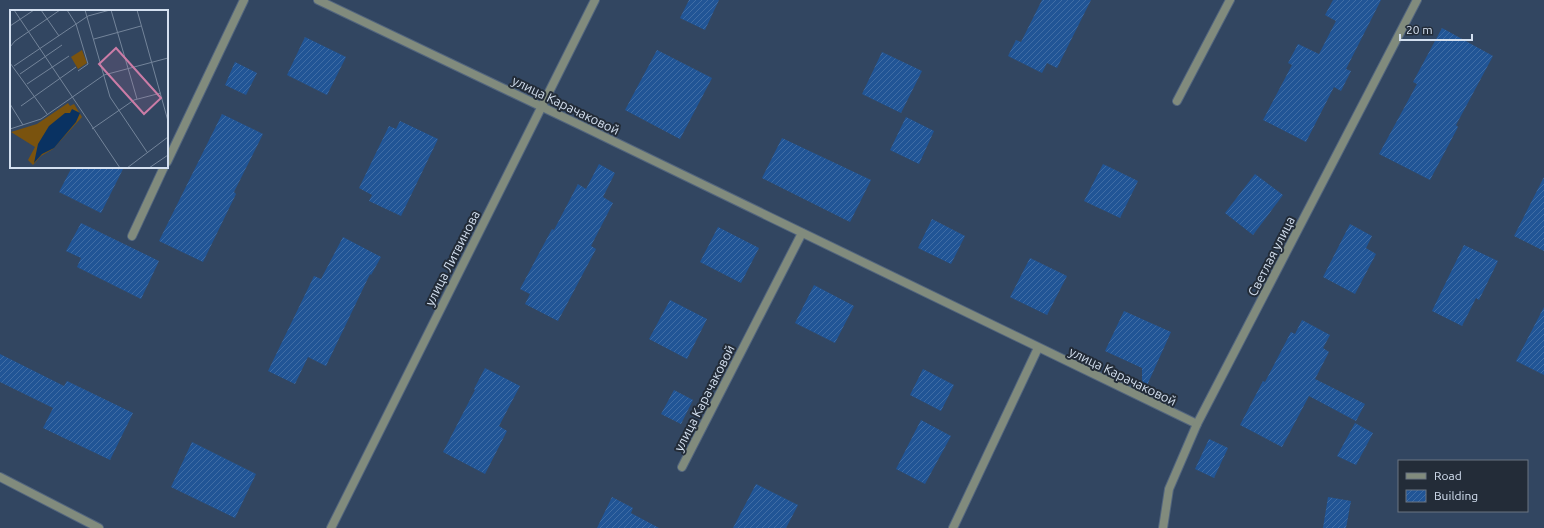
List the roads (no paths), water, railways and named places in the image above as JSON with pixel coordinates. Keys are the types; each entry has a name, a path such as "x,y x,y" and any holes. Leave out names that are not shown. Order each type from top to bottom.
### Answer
{"street":[{"path":"168,160 244,0"},
{"name":"улица Карачаковой","path":"318,0 541,106 1197,424"},
{"name":"улица Литвинова","path":"330,528 541,106 596,0"},
{"path":"1178,101 1230,0"},
{"name":"Светлая улица","path":"1163,528 1169,489 1197,424 1417,0"},
{"path":"132,236 164,168"},
{"name":"улица Карачаковой","path":"682,467 802,233"},
{"path":"953,528 1038,348"},
{"path":"0,477 99,528"}]}
